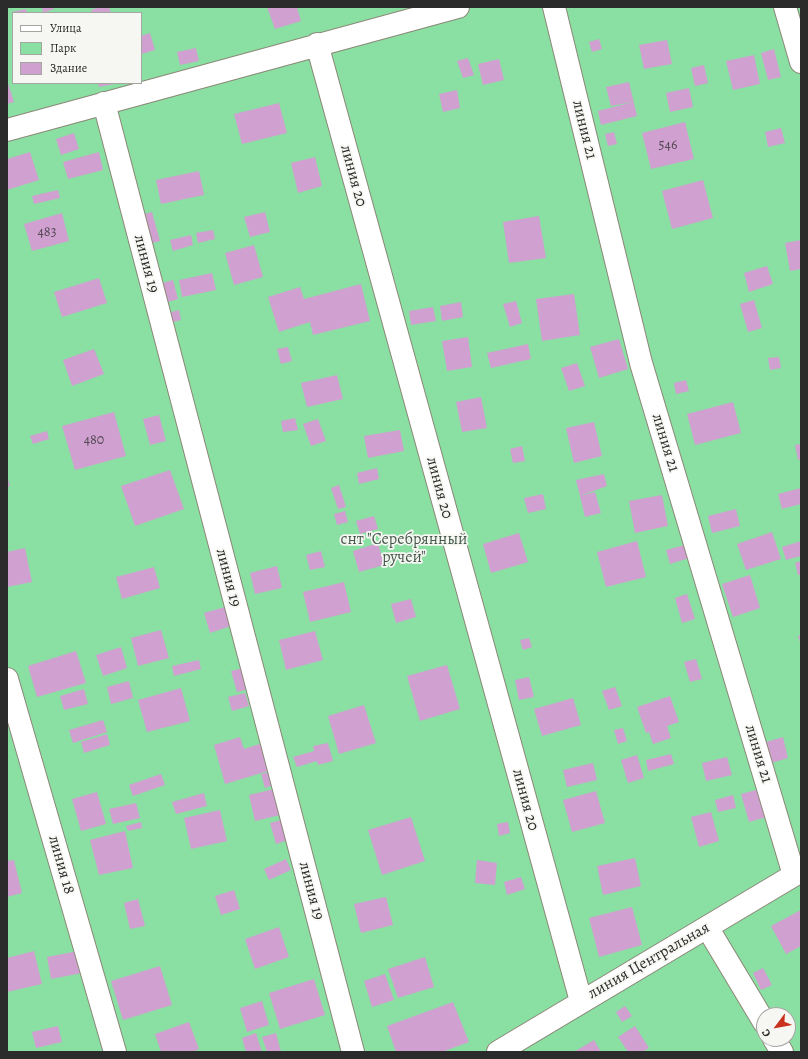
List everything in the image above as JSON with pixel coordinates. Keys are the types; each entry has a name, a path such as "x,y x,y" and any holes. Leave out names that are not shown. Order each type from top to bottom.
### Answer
{"street":[{"path":"7,130 317,44 458,7"},
{"name":"линия 21","path":"554,7 641,363 797,873"},
{"path":"785,7 801,62"},
{"name":"линия 20","path":"317,44 581,1001"},
{"name":"линия 19","path":"104,103 353,1052"},
{"name":"линия 18","path":"7,679 114,1052"},
{"name":"линия Центральная","path":"506,1050 581,1001 797,873"},
{"path":"707,927 756,1009"}],"green space":[{"name":"снт \"Серебрянный ручей\"","path":"7,7 801,7 801,1052 7,1052"}],"building":[{"path":"42,7 53,7 54,9 46,12 43,12"},
{"path":"100,7 109,7 111,12 92,12 91,10"},
{"path":"267,7 297,7 301,21 275,29"},
{"path":"26,9 27,12 12,12"},
{"path":"150,33 155,50 142,54 142,36"},
{"path":"599,39 602,49 592,52 589,42"},
{"path":"667,40 672,64 644,69 639,45"},
{"path":"196,48 199,61 180,65 177,52"},
{"path":"774,49 781,77 768,80 761,53"},
{"path":"754,55 760,84 733,90 726,61"},
{"path":"468,58 474,75 463,78 457,61"},
{"path":"499,59 504,80 483,85 478,64"},
{"path":"704,65 708,83 695,86 691,68"},
{"path":"7,80 14,102 7,104"},
{"path":"629,82 637,116 601,125 598,111 633,102 611,106 606,87"},
{"path":"98,84 114,84 99,87"},
{"path":"689,88 693,107 670,112 666,93"},
{"path":"457,90 460,108 443,112 439,94"},
{"path":"279,103 287,133 242,144 234,114"},
{"path":"685,122 694,159 651,169 642,133"},
{"path":"781,128 785,143 768,147 765,132"},
{"path":"614,132 617,144 608,146 605,134"},
{"path":"74,133 79,149 61,155 56,139"},
{"path":"30,152 39,180 7,190 7,159"},
{"path":"99,152 103,170 68,179 63,162"},
{"path":"315,157 322,186 298,193 291,163"},
{"path":"199,171 204,195 161,204 156,180"},
{"path":"703,180 713,218 672,229 662,191"},
{"path":"58,190 60,198 34,204 32,196"},
{"path":"152,212 160,241 145,245 137,216"},
{"path":"265,212 270,232 250,237 244,217"},
{"path":"62,213 69,241 32,251 24,224"},
{"path":"539,216 546,258 509,263 503,222"},
{"path":"213,230 215,239 198,243 196,233"},
{"path":"191,235 193,245 173,251 170,240"},
{"path":"801,240 801,269 790,271 785,243"},
{"path":"254,245 263,277 234,285 225,253"},
{"path":"767,266 773,284 749,292 744,273"},
{"path":"212,273 216,290 182,297 179,280"},
{"path":"99,278 107,303 62,317 54,292"},
{"path":"173,280 178,299 161,304 156,285"},
{"path":"361,284 370,321 313,335 310,322 279,332 268,297 300,287 304,299"},
{"path":"574,294 580,335 542,341 536,299"},
{"path":"754,300 762,328 748,332 740,304"},
{"path":"516,301 522,323 510,327 503,304"},
{"path":"461,302 463,317 442,321 440,306"},
{"path":"433,307 436,321 411,325 409,311"},
{"path":"179,310 181,320 166,324 164,314"},
{"path":"468,337 472,367 447,371 442,341"},
{"path":"619,339 628,369 599,378 590,347"},
{"path":"528,344 531,359 491,368 487,353"},
{"path":"288,347 292,361 281,364 277,349"},
{"path":"94,349 104,374 72,386 63,360"},
{"path":"779,357 781,368 770,370 768,358"},
{"path":"577,363 585,386 569,391 561,368"},
{"path":"337,375 343,399 307,407 301,383"},
{"path":"686,380 689,391 676,394 674,383"},
{"path":"481,397 487,428 462,432 456,402"},
{"path":"733,402 741,433 695,445 687,414"},
{"path":"114,412 126,456 75,470 62,426"},
{"path":"159,415 166,441 150,445 143,419"},
{"path":"295,418 298,430 283,432 281,421"},
{"path":"318,419 326,441 311,446 303,424"},
{"path":"594,422 602,456 574,463 566,428"},
{"path":"400,430 404,451 368,458 364,436"},
{"path":"47,431 49,439 33,444 30,436"},
{"path":"801,444 801,459 798,460 795,445"},
{"path":"522,446 525,461 513,463 510,449"},
{"path":"377,468 379,479 359,484 357,473"},
{"path":"170,470 184,509 135,526 121,486"},
{"path":"604,474 607,486 580,496 576,480"},
{"path":"7,476 10,486 7,487"},
{"path":"339,485 346,507 338,509 331,488"},
{"path":"801,488 801,504 782,509 778,494"},
{"path":"595,492 601,513 585,517 580,496"},
{"path":"543,494 546,509 528,513 524,498"},
{"path":"662,495 668,526 635,533 629,501"},
{"path":"736,509 740,526 712,533 708,516"},
{"path":"345,511 348,522 337,525 334,514"},
{"path":"374,516 378,529 360,534 356,521"},
{"path":"772,532 781,559 746,570 737,544"},
{"path":"519,533 528,562 491,573 483,544"},
{"path":"637,541 646,577 606,587 597,552"},
{"path":"801,541 801,556 786,560 782,547"},
{"path":"378,543 384,565 359,572 353,551"},
{"path":"685,545 689,558 670,564 666,550"},
{"path":"25,548 32,582 7,587 7,552"},
{"path":"321,551 325,567 310,570 306,555"},
{"path":"801,561 801,575 798,575 795,563"},
{"path":"277,566 282,588 255,594 250,573"},
{"path":"154,567 160,588 122,599 116,577"},
{"path":"750,575 760,608 733,617 722,584"},
{"path":"344,582 351,612 310,622 303,592"},
{"path":"687,594 695,619 682,623 675,598"},
{"path":"411,599 416,617 396,623 391,604"},
{"path":"225,607 231,626 210,633 204,613"},
{"path":"161,630 169,658 138,666 131,638"},
{"path":"315,631 323,660 286,670 279,640"},
{"path":"801,635 801,645 798,636"},
{"path":"529,638 532,647 523,650 520,640"},
{"path":"121,647 127,668 103,676 96,655"},
{"path":"76,651 86,683 37,697 28,666"},
{"path":"696,659 702,679 690,682 684,662"},
{"path":"199,660 201,669 174,676 172,666"},
{"path":"447,665 460,709 420,721 407,676"},
{"path":"243,668 249,689 237,692 231,671"},
{"path":"529,677 534,697 519,700 515,680"},
{"path":"129,681 133,698 111,704 107,687"},
{"path":"615,687 622,706 609,710 602,691"},
{"path":"181,688 190,721 147,732 138,700"},
{"path":"84,689 88,704 64,710 60,696"},
{"path":"245,693 249,706 232,711 228,697"},
{"path":"670,696 679,722 667,726 671,738 653,744 649,732 646,733 637,707"},
{"path":"573,698 581,725 542,736 534,709"},
{"path":"364,705 376,743 339,754 328,716"},
{"path":"103,720 107,732 73,743 69,730"},
{"path":"623,728 627,741 618,744 614,730"},
{"path":"107,734 110,745 84,753 81,742"},
{"path":"240,737 244,749 266,742 275,769 225,784 214,745"},
{"path":"783,737 788,758 768,764 763,743"},
{"path":"328,743 333,761 318,765 317,761 297,767 293,757 314,751 313,746"},
{"path":"671,754 674,764 648,771 646,760"},
{"path":"637,755 644,778 628,783 621,760"},
{"path":"727,757 732,775 706,781 702,763"},
{"path":"593,763 597,780 567,787 563,770"},
{"path":"273,771 277,784 265,788 261,774"},
{"path":"161,774 165,785 133,796 129,785"},
{"path":"274,789 280,815 255,821 249,795"},
{"path":"760,789 767,817 749,822 741,794"},
{"path":"596,791 605,823 572,832 563,800"},
{"path":"97,792 106,824 81,831 72,799"},
{"path":"204,793 207,806 176,814 172,802"},
{"path":"733,795 736,808 718,812 715,800"},
{"path":"136,803 140,818 113,824 109,809"},
{"path":"220,810 227,841 191,849 184,818"},
{"path":"711,812 719,841 699,847 691,817"},
{"path":"411,817 425,861 382,875 368,830"},
{"path":"281,820 288,840 276,844 270,823"},
{"path":"141,822 142,828 128,831 126,826"},
{"path":"508,822 510,833 499,836 497,824"},
{"path":"125,831 133,868 99,875 90,840"},
{"path":"635,858 641,886 603,895 597,866"},
{"path":"286,859 291,870 269,880 264,869"},
{"path":"14,860 22,893 7,897 7,861"},
{"path":"477,860 497,863 495,885 475,883"},
{"path":"521,877 525,889 507,895 504,882"},
{"path":"234,890 240,909 221,915 215,896"},
{"path":"386,897 393,925 361,933 354,904"},
{"path":"138,899 145,926 130,929 124,903"},
{"path":"632,907 642,945 599,957 589,918"},
{"path":"801,910 801,946 786,954 771,926"},
{"path":"279,927 289,957 255,969 245,939"},
{"path":"34,951 42,984 7,992 7,958"},
{"path":"78,951 82,973 51,979 47,957"},
{"path":"425,957 434,987 398,998 388,969"},
{"path":"160,966 172,1005 123,1020 111,981"},
{"path":"763,968 772,985 761,990 753,973"},
{"path":"385,974 394,1000 372,1007 364,981"},
{"path":"314,979 325,1015 280,1029 269,993"},
{"path":"262,1001 269,1025 247,1032 240,1008"},
{"path":"453,1002 469,1042 442,1052 396,1052 387,1026"},
{"path":"625,1006 632,1016 622,1022 616,1012"},
{"path":"189,1022 199,1049 192,1052 161,1052 155,1034"},
{"path":"58,1026 62,1042 36,1048 32,1032"},
{"path":"635,1026 649,1048 642,1052 628,1052 618,1037"},
{"path":"256,1033 262,1052 246,1052 242,1038"},
{"path":"276,1033 281,1052 267,1052 262,1037"},
{"path":"594,1040 601,1052 574,1052"}]}
